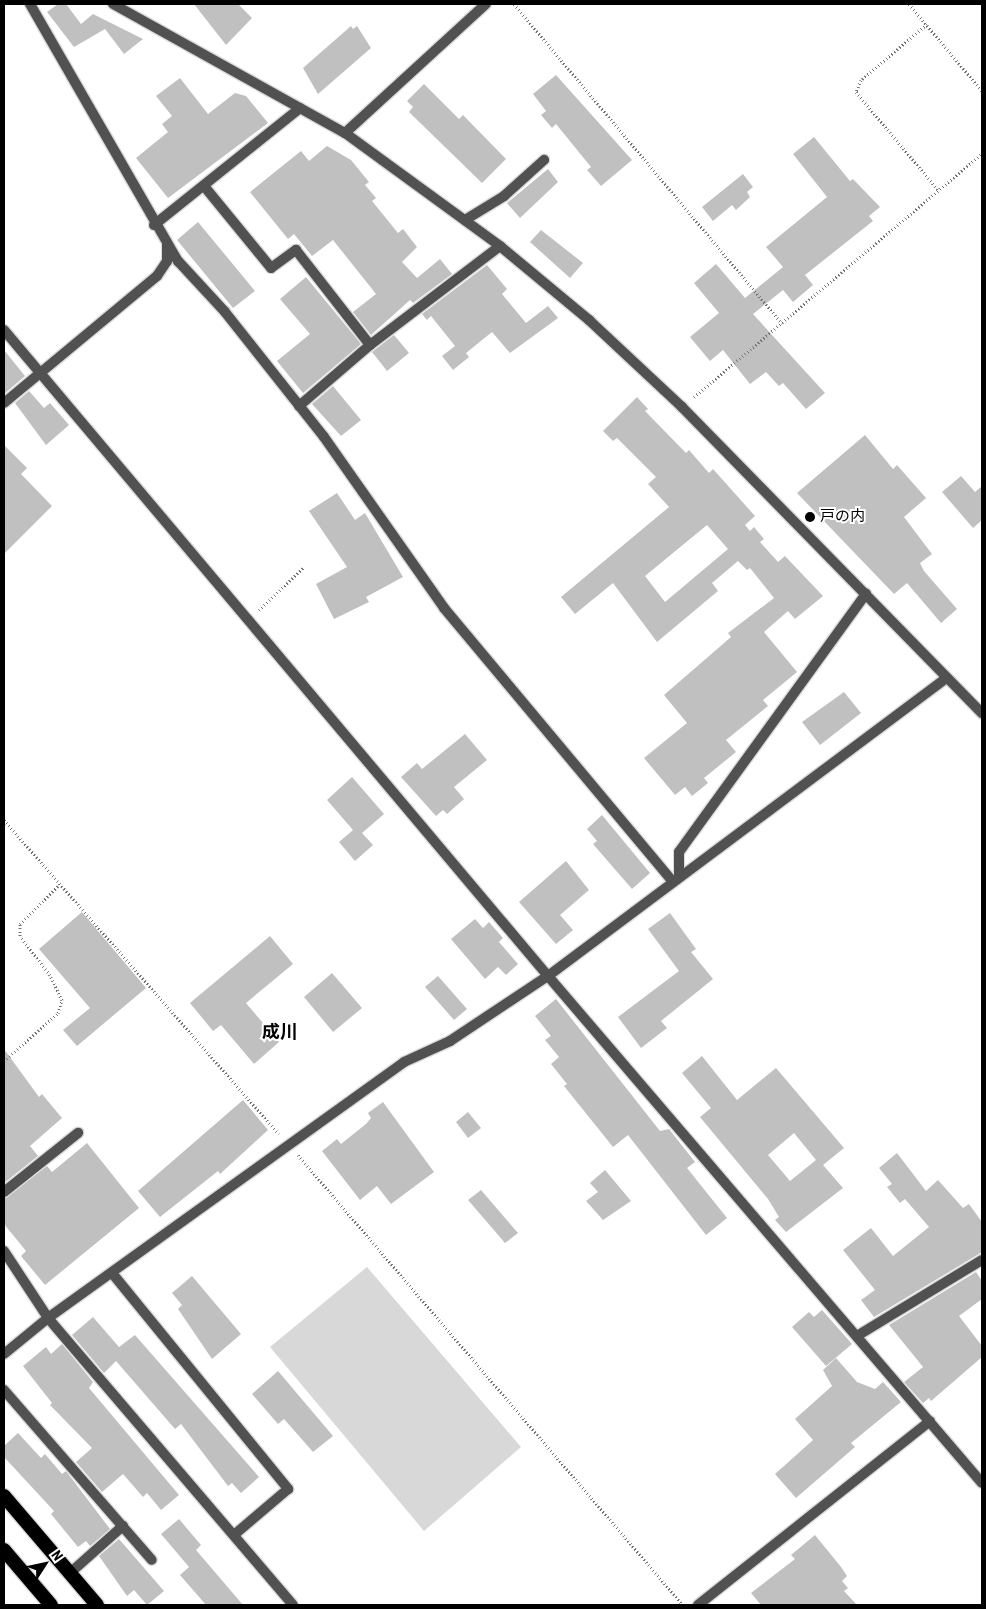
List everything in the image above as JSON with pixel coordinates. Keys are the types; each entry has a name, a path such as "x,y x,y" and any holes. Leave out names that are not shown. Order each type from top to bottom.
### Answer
{"highway":[{"path":"4,1496 98,1605"},
{"path":"4,1550 51,1605"}],"street":[{"path":"30,4 154,225 167,244 299,406 444,608 676,880"},
{"path":"113,4 345,133 500,246 589,320 682,407 982,713"},
{"path":"345,133 486,4"},
{"path":"154,225 300,108"},
{"path":"465,220 504,196 544,160"},
{"path":"204,186 271,268 296,250 370,345"},
{"path":"4,403 157,276 167,260 167,244"},
{"path":"299,406 370,345 500,246"},
{"path":"4,330 548,976 982,1483"},
{"path":"676,880 679,852 866,594"},
{"path":"4,1354 48,1318 404,1062 450,1041 548,976 947,678"},
{"path":"4,1192 78,1133"},
{"path":"4,1251 48,1318 293,1605"},
{"path":"857,1336 982,1260"},
{"path":"112,1272 288,1489 234,1535"},
{"path":"4,1390 152,1560"},
{"path":"698,1605 930,1421"},
{"path":"70,1573 122,1526"}],"path":[{"path":"514,4 782,323"},
{"path":"909,4 982,91"},
{"path":"927,24 861,80 856,92 939,191"},
{"path":"682,407 982,154"},
{"path":"248,621 304,567"},
{"path":"4,820 58,886 289,1146 683,1605"},
{"path":"4,1061 58,1013 60,992 20,936 20,924 58,886"}],"shaded area":[{"path":"367,1267 521,1447 424,1531 270,1347"}],"building":[{"path":"58,4 66,4 81,24 93,14 143,39 124,54 105,29 74,47 47,12"},
{"path":"194,4 238,4 252,18 226,45"},
{"path":"351,26 353,29 357,26 371,48 318,94 303,68"},
{"path":"556,75 632,160 601,186 587,170 591,167 556,124 552,128 541,115 546,111 533,94"},
{"path":"180,78 208,114 235,93 246,96 268,123 168,198 136,158 168,132 162,124 172,116 156,96"},
{"path":"424,84 459,119 463,115 506,159 482,183 409,112 413,107 407,101"},
{"path":"814,137 850,181 853,179 880,207 869,216 873,221 805,275 813,285 793,302 783,290 753,314 825,393 806,409 783,383 779,386 766,372 750,384 723,350 710,361 690,337 719,313 694,283 716,264 745,298 783,267 766,247 827,197 793,154"},
{"path":"327,146 351,160 369,182 365,185 376,198 372,201 398,233 403,229 417,247 402,262 417,278 440,259 452,274 413,303 410,300 371,335 353,312 376,294 333,240 312,256 294,234 288,239 250,192 301,151 309,161"},
{"path":"548,169 558,182 520,218 507,203"},
{"path":"743,174 753,187 747,192 750,197 736,210 732,205 713,221 702,207"},
{"path":"198,222 255,291 233,308 177,240"},
{"path":"541,230 583,263 570,278 530,242"},
{"path":"487,265 507,289 502,294 526,323 548,306 558,318 510,353 492,332 466,353 469,357 453,370 442,356 455,346 431,316 427,320 422,314"},
{"path":"306,277 361,344 303,393 277,361 310,334 280,299"},
{"path":"394,335 409,353 387,371 372,352"},
{"path":"4,350 25,376 4,394"},
{"path":"333,386 361,420 341,436 312,404"},
{"path":"29,391 44,408 50,403 69,425 46,445 15,403"},
{"path":"637,397 648,409 645,411 686,453 689,450 709,473 713,469 755,516 745,525 750,531 754,527 764,539 760,542 778,562 785,556 823,596 795,619 788,611 764,632 797,672 763,700 768,706 726,740 736,752 704,778 708,783 692,796 685,787 675,795 644,758 687,723 664,695 731,637 728,633 774,598 750,568 747,570 738,561 712,583 718,591 657,642 613,583 575,614 561,597 669,507 648,484 656,477 617,438 613,441 603,431","holes":["707,525 728,549 665,602 645,576"]},
{"path":"865,435 893,469 897,465 926,498 904,517 932,554 920,563 924,571 957,609 941,623 907,583 894,594 797,493"},
{"path":"4,445 27,468 21,474 52,506 4,554"},
{"path":"961,476 975,492 982,486 982,520 973,528 942,492"},
{"path":"337,493 355,520 365,513 403,577 366,597 369,602 334,619 316,584 347,567 309,511"},
{"path":"844,692 861,713 820,745 802,722"},
{"path":"465,734 487,760 454,787 464,799 447,814 443,810 436,816 401,777 417,763 422,769"},
{"path":"352,777 384,814 362,833 373,845 355,861 339,842 353,830 327,800"},
{"path":"602,815 650,873 632,889 593,844 597,841 587,829"},
{"path":"566,861 589,890 560,915 573,930 556,944 519,902"},
{"path":"82,912 146,988 77,1046 63,1030 90,1008 39,949"},
{"path":"670,913 696,949 691,952 713,979 661,1021 667,1028 641,1048 618,1017 679,971 648,929"},
{"path":"475,919 483,928 489,922 503,938 499,942 518,964 506,975 498,967 485,979 451,939"},
{"path":"270,936 293,964 246,1003 279,1042 254,1064 221,1025 213,1031 190,1003"},
{"path":"332,973 362,1008 333,1032 304,997"},
{"path":"438,976 467,1009 454,1020 425,987"},
{"path":"556,999 660,1131 669,1129 695,1162 687,1168 727,1218 706,1235 628,1135 613,1147 564,1086 567,1084 551,1064 559,1057 545,1040 551,1036 535,1016"},
{"path":"4,1049 39,1097 42,1094 62,1118 30,1146 38,1156 4,1183"},
{"path":"702,1056 737,1100 776,1068 844,1148 823,1165 843,1188 786,1232 775,1220 779,1217 768,1199 700,1117 711,1108 682,1073","holes":["794,1133 816,1160 790,1181 768,1155"]},
{"path":"243,1100 268,1130 220,1174 218,1171 160,1217 138,1191"},
{"path":"383,1102 434,1172 391,1204 377,1186 360,1200 322,1151 337,1139 341,1144 366,1124 371,1118 368,1113"},
{"path":"468,1112 481,1128 468,1138 456,1122"},
{"path":"87,1143 139,1208 45,1285 21,1256 26,1251 4,1224 4,1199 47,1166 52,1172"},
{"path":"897,1153 926,1191 938,1180 963,1208 969,1204 982,1222 982,1252 874,1317 861,1300 875,1290 843,1250 871,1228 893,1256 929,1227 905,1199 900,1203 887,1187 892,1184 879,1168"},
{"path":"605,1170 631,1201 603,1220 586,1201 598,1192 590,1183"},
{"path":"481,1190 518,1233 505,1243 468,1200"},
{"path":"976,1272 982,1281 982,1299 959,1316 982,1346 982,1357 931,1401 929,1398 923,1403 904,1382 923,1367 889,1325"},
{"path":"192,1276 241,1334 212,1359 178,1309 182,1305 172,1293"},
{"path":"822,1310 852,1344 826,1366 792,1327 809,1312 814,1317"},
{"path":"93,1317 119,1347 135,1335 259,1477 241,1493 232,1483 228,1486 181,1424 175,1429 116,1361 104,1373 72,1335"},
{"path":"62,1344 93,1382 89,1388 179,1495 161,1510 147,1493 143,1497 123,1474 102,1492 76,1462 92,1448 50,1405 52,1403 23,1366 46,1347 51,1354"},
{"path":"836,1358 857,1382 875,1389 883,1382 901,1402 851,1443 855,1447 796,1498 775,1474 813,1440 795,1419 832,1386 823,1370"},
{"path":"278,1371 333,1436 313,1452 284,1419 278,1424 252,1394"},
{"path":"18,1433 41,1458 45,1454 62,1474 66,1471 110,1529 90,1546 86,1541 78,1547 51,1514 54,1511 4,1457 4,1446"},
{"path":"179,1519 201,1545 196,1550 243,1605 206,1605 180,1575 189,1567 161,1534"},
{"path":"815,1535 847,1576 842,1581 848,1588 844,1591 857,1605 761,1605 751,1593 795,1559 791,1555"},
{"path":"119,1539 164,1591 147,1605 134,1590 127,1596 99,1556"}],"place":[{"name":"戸の内","path":"810,517"}],"district":[{"name":"成川","path":"280,1032"}]}
